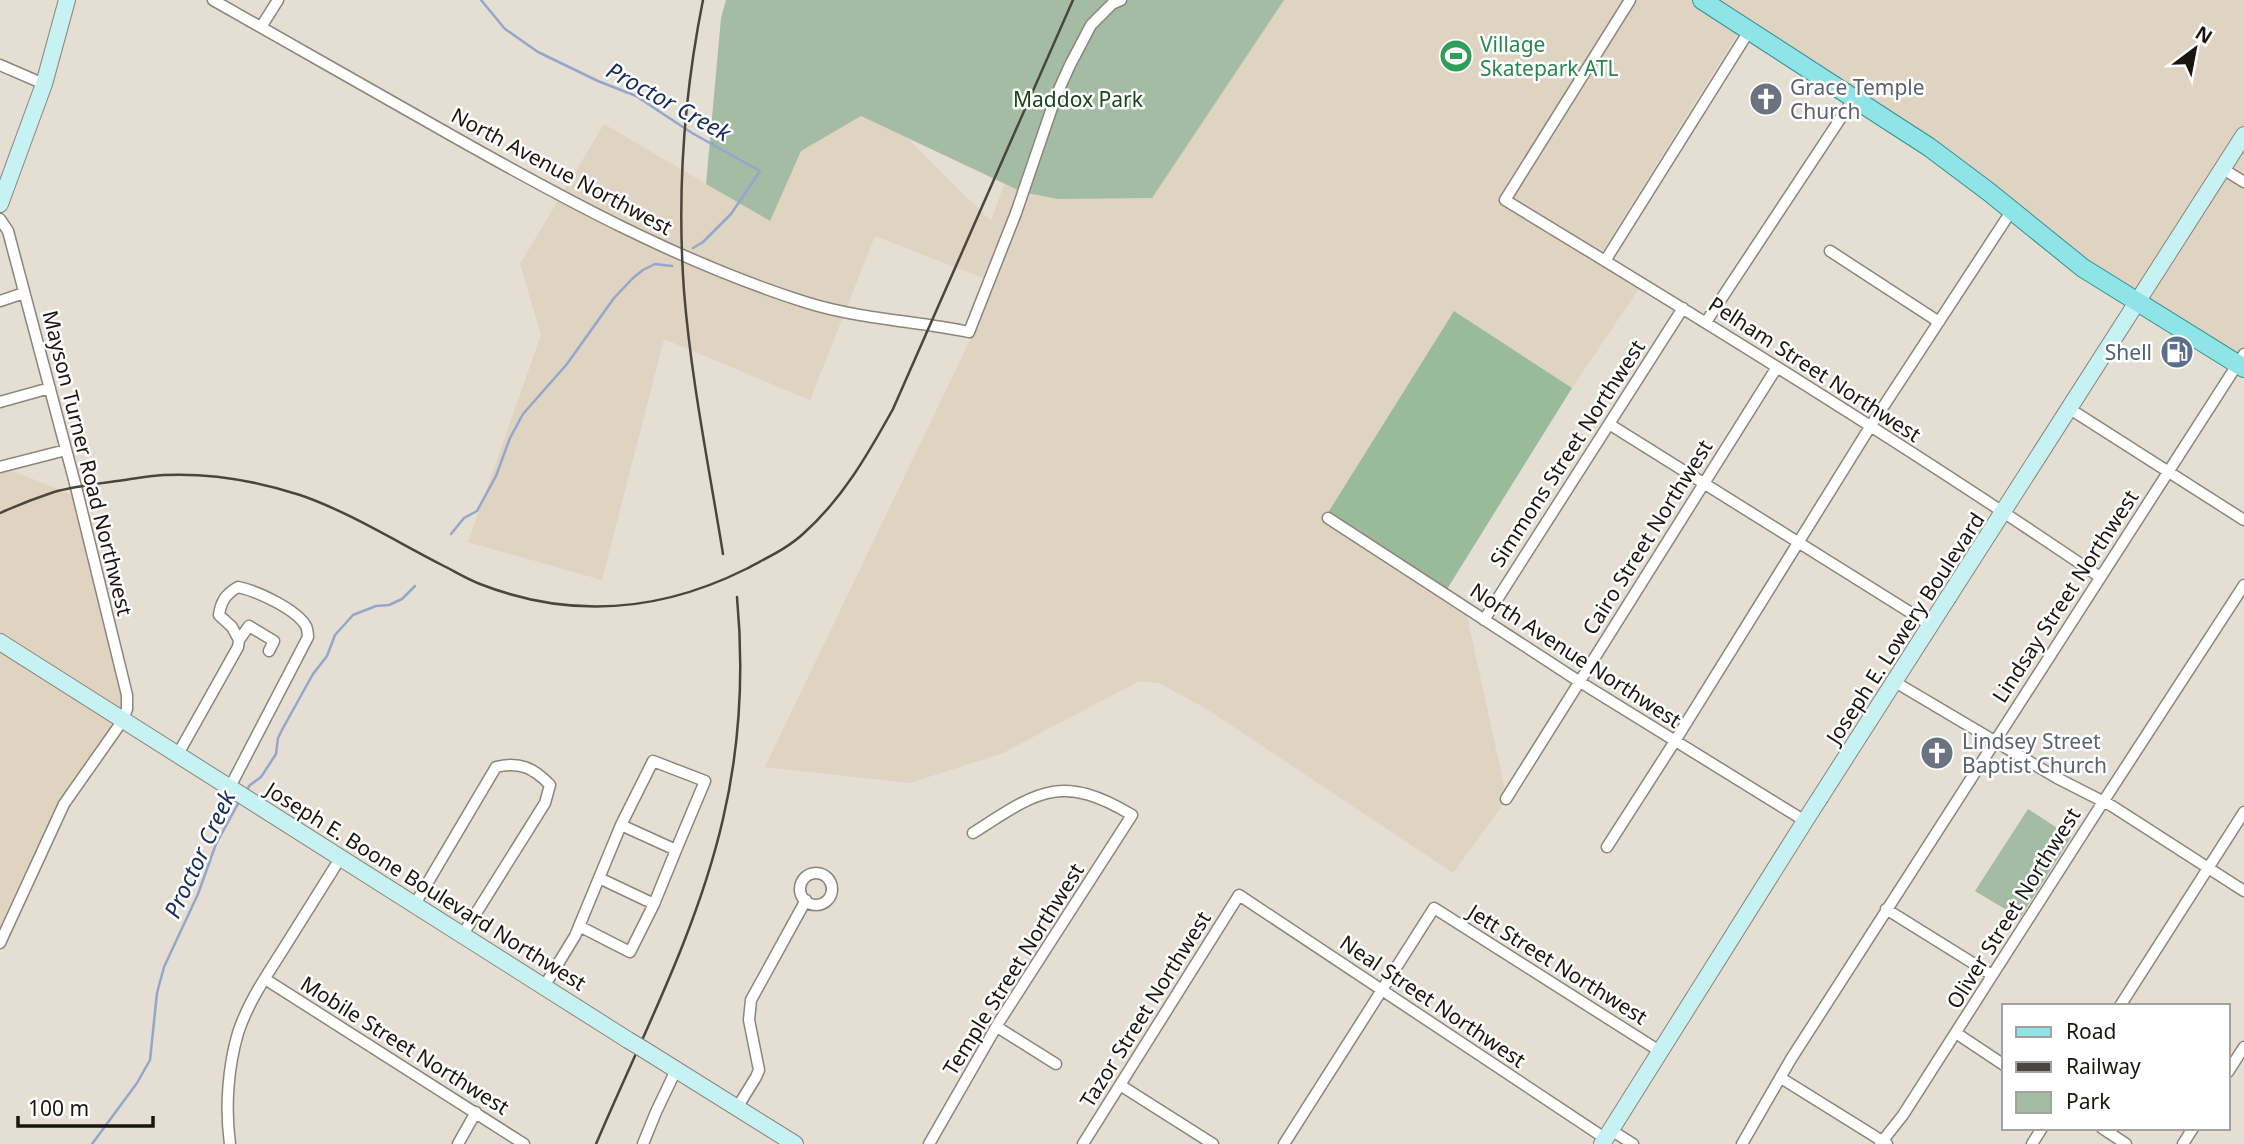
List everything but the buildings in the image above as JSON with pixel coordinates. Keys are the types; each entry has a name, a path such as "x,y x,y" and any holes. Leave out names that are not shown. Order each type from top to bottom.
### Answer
{"main road":[{"path":"0,204 44,85 67,0"},
{"path":"1702,0 1929,147 2012,210 2073,261 2242,362"},
{"name":"Joseph E. Lowery Boulevard","path":"1606,1137 2244,135"},
{"name":"Joseph E. Boone Boulevard Northwest","path":"0,642 795,1144"}],"street":[{"name":"North Avenue Northwest","path":"213,0 552,192 666,247 760,287 811,304 863,316 911,321 969,332 1016,213 1056,96 1070,65 1091,25 1121,0"},
{"path":"261,27 278,0"},
{"name":"Pelham Street Northwest","path":"1630,0 1505,200 1706,322 2004,511 2100,577"},
{"path":"1605,261 1749,31"},
{"path":"0,65 44,85"},
{"path":"1706,322 1854,98"},
{"path":"2223,169 2244,182"},
{"path":"1607,847 1870,427 2012,210"},
{"name":"Mayson Turner Road Northwest","path":"0,219 8,231 50,388 127,695 127,709 123,720"},
{"path":"1830,251 1939,322"},
{"path":"0,301 24,293"},
{"name":"Simmons Street Northwest","path":"1484,620 1683,308"},
{"name":"Lindsay Street Northwest","path":"1747,1142 1781,1078 1886,909 2242,362"},
{"name":"Cairo Street Northwest","path":"1506,799 1777,367"},
{"path":"0,402 50,388"},
{"path":"2070,409 2244,520"},
{"path":"1609,424 1932,626"},
{"path":"0,467 66,450"},
{"name":"North Avenue Northwest","path":"1328,518 1580,682 1805,821"},
{"name":"Oliver Street Northwest","path":"1883,1143 2244,584"},
{"path":"233,789 308,637 307,626 286,609 256,591 238,587 227,594 220,604 219,615 232,627 239,640"},
{"path":"178,754 249,626 274,641 269,651"},
{"path":"1895,682 2102,802 2244,891"},
{"path":"0,943 64,804 123,720"},
{"path":"545,985 579,926 621,825 653,761 705,781 654,904 630,952 579,926"},
{"path":"415,904 496,767 511,763 527,767 540,775 550,785 545,803 463,934"},
{"name":"Temple Street Northwest","path":"929,1144 997,1027 1132,815 1095,796 1057,791 1024,800 973,833"},
{"path":"2121,1004 2244,812"},
{"path":"621,825 676,850"},
{"path":"230,1144 228,1098 238,1033 249,1006 341,857"},
{"path":"599,878 654,904"},
{"name":"Neal Street Northwest","path":"1239,895 1606,1137 1633,1144"},
{"name":"Tazor Street Northwest","path":"1083,1144 1239,895"},
{"path":"737,1108 759,1070 749,1020 751,1000 806,900"},
{"name":"Jett Street Northwest","path":"1382,990 1434,908 1661,1052"},
{"path":"1886,909 1992,975"},
{"name":"Mobile Street Northwest","path":"265,979 524,1144"},
{"path":"1284,1144 1382,990"},
{"path":"997,1027 1056,1064"},
{"path":"1956,1033 2002,1064"},
{"path":"2230,1069 2244,1047"},
{"path":"643,1144 676,1070"},
{"path":"1781,1078 1883,1143"},
{"path":"1120,1085 1213,1144"},
{"path":"458,1144 475,1112"},
{"path":"2105,1130 2126,1144"}],"shaded area":[{"path":"1255,0 2244,0 2244,357 2078,256 2006,194 1961,160 1897,115 1746,20 1597,260 1640,287 1572,388 1454,311 1324,519 1465,607 1507,799 1453,873 1205,708 1159,683 1139,681 1003,753 910,783 765,767 971,338 991,281 875,236 810,400 664,339 602,580 468,542 541,335 520,264 604,124 769,221 801,151 861,116 907,138 991,221 1009,171"},
{"path":"0,466 78,497 127,710 57,815 0,939"}],"green space":[{"name":"Maddox Park","path":"726,0 1284,0 1152,198 1058,199 1022,192 861,116 801,151 770,221 706,184 721,18"},
{"path":"1454,311 1572,388 1444,594 1324,519"},
{"path":"2028,809 2071,837 2020,918 1975,891"}],"waterway":[{"name":"Proctor Creek","path":"481,0 505,29 538,52 636,96 692,133 760,171 731,214 703,242 693,248"},
{"name":"Proctor Creek","path":"451,534 464,518 477,511 496,476 510,438 523,414 567,364 614,298 643,270 655,264 672,266"},
{"name":"Proctor Creek","path":"246,791 261,777 276,754 278,738 313,674 327,656 335,635 353,615 402,599 415,586"},
{"name":"Proctor Creek","path":"92,1144 137,1083 150,1060 157,993 164,967 198,894 216,844 239,802"}],"railway":[{"path":"703,0 687,108 682,181 682,255 691,357 723,554"},
{"path":"0,513 54,492 78,487 158,475 198,475 250,482 300,495 354,518 475,582 547,602 581,606 648,602 714,583 746,569 791,544 818,519 854,475 884,426 1073,0"},
{"path":"596,1144 683,944 699,903 723,819 739,709 737,597"}],"place":[{"name":"Village Skatepark ATL","path":"1456,56"},
{"name":"Grace Temple Church","path":"1766,99"},
{"name":"Shell","path":"2177,352"},
{"name":"Lindsey Street Baptist Church","path":"1937,753"}]}
